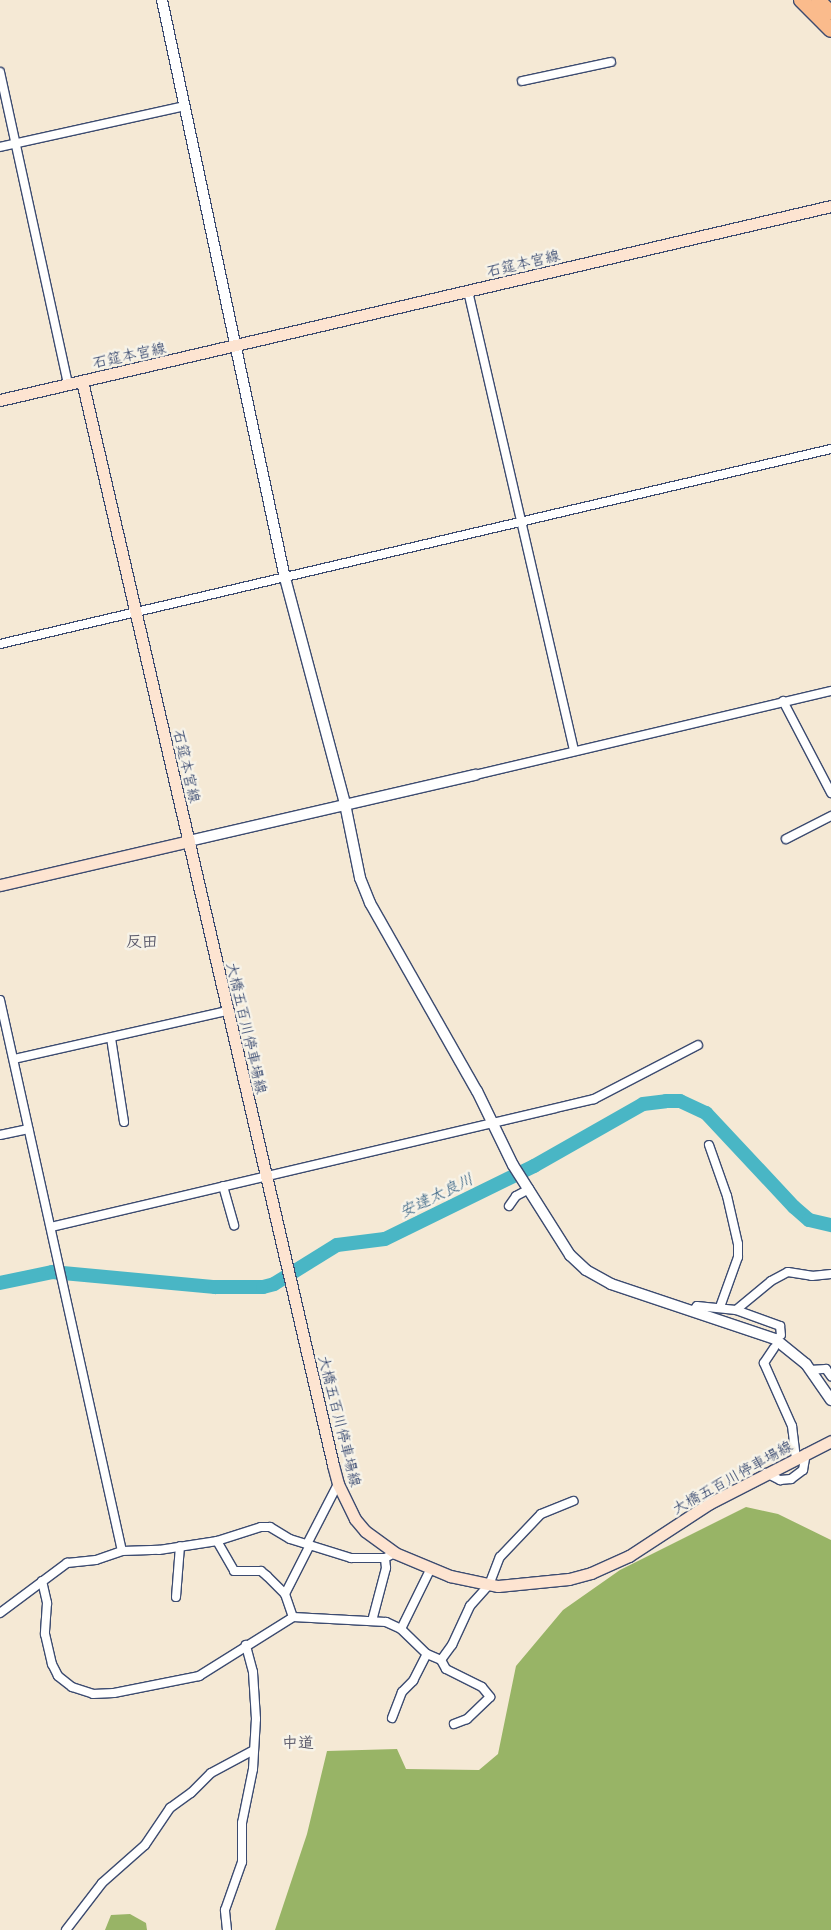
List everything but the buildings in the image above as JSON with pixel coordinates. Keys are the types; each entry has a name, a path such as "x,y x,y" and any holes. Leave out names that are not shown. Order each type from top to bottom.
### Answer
{"highway":[{"path":"801,0 831,30"},
{"path":"818,0 831,13"}],"main road":[{"name":"石筵本宮線","path":"189,841 82,381 236,347 830,207"},
{"path":"0,400 82,381"},
{"path":"0,886 189,841"},
{"name":"大橋五百川停車場線","path":"189,841 338,1484 359,1525 390,1556 430,1570 489,1585 569,1579 591,1573 629,1556 710,1503 831,1441"}],"street":[{"path":"162,0 285,578 345,804 360,878 370,903 493,1122 513,1165 560,1243 586,1270 612,1284 693,1312 764,1333 789,1348 810,1370 831,1400"},
{"path":"522,81 610,62"},
{"path":"0,72 68,384"},
{"path":"0,147 185,106"},
{"path":"468,291 574,751"},
{"path":"0,644 831,449"},
{"path":"189,841 831,691"},
{"path":"783,702 831,793"},
{"path":"786,838 831,816"},
{"path":"0,1000 122,1551"},
{"path":"14,1060 227,1011"},
{"path":"111,1038 124,1122"},
{"path":"51,1227 594,1099 698,1045"},
{"path":"0,1135 28,1129"},
{"path":"709,1144 727,1196 738,1244 738,1257 720,1307"},
{"path":"223,1186 234,1225"},
{"path":"509,1206 516,1196 527,1187"},
{"path":"736,1310 771,1282 788,1272 812,1276 831,1274"},
{"path":"693,1312 698,1306 736,1310 780,1326 781,1335"},
{"path":"766,1473 780,1480 791,1479 804,1470 792,1426 764,1363 774,1348"},
{"path":"810,1370 826,1369 831,1376"},
{"path":"285,1594 338,1484"},
{"path":"441,1660 452,1645 470,1606 489,1585 495,1564 537,1518 556,1505 573,1501"},
{"path":"0,1613 67,1563 96,1560 122,1551 217,1541 270,1527 290,1539 351,1558 390,1556 372,1621"},
{"path":"217,1541 234,1570 260,1571 285,1594 293,1618"},
{"path":"176,1596 180,1546"},
{"path":"401,1629 430,1570"},
{"path":"42,1581 47,1603 45,1634 52,1664 58,1676 83,1691 114,1693 199,1676 293,1618 372,1621 401,1629 427,1654 441,1660 446,1669 482,1687 490,1697 467,1720 454,1724"},
{"path":"227,1930 227,1902 242,1862 242,1824 254,1769 252,1751 256,1719 252,1672 246,1646"},
{"path":"392,1718 402,1692 413,1681 427,1654"},
{"path":"66,1930 102,1883 145,1845 170,1808 191,1794 211,1773 252,1751"}],"green space":[{"path":"746,1507 778,1514 831,1540 831,1930 275,1930 307,1834 327,1751 397,1749 406,1769 479,1770 498,1754 516,1666 563,1610 620,1570"},
{"path":"130,1914 146,1923 147,1930 105,1930 111,1915"}],"waterway":[{"name":"安達太良川","path":"0,1283 52,1272 215,1287 263,1287 274,1284 337,1245 385,1239 534,1166 643,1104 666,1101 680,1101 706,1113 794,1207 809,1220 831,1225"}],"district":[{"name":"反田","path":"142,941"},
{"name":"中道","path":"298,1742"}]}
